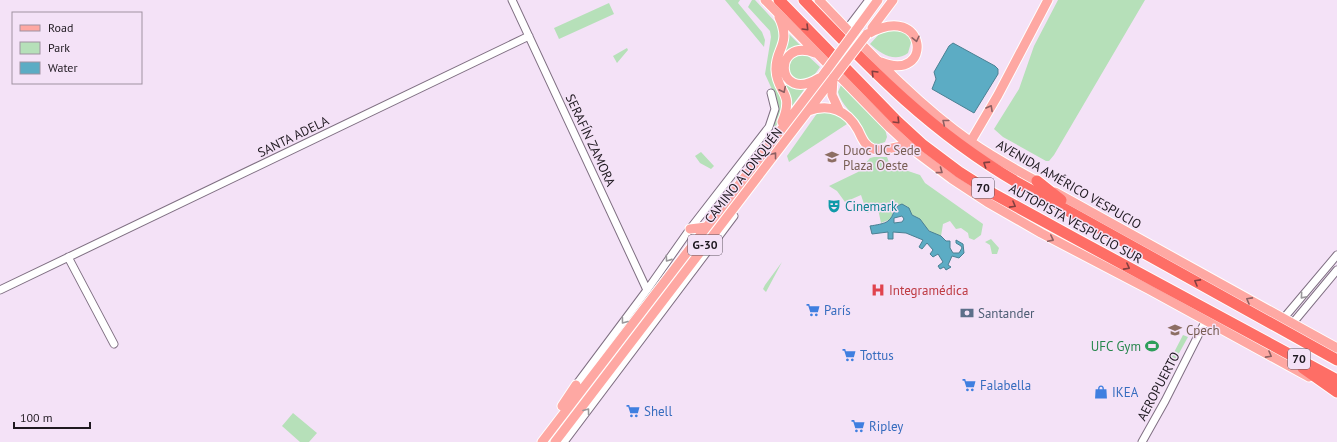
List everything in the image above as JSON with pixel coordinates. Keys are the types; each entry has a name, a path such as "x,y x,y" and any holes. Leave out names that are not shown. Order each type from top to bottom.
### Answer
{"highway":[{"name":"AUTOPISTA VESPUCIO SUR","path":"779,0 898,122 923,145 959,172 992,193 1337,380"},
{"name":"AUTOPISTA VESPUCIO SUR","path":"804,0 893,91 945,135 1001,173 1337,360"},
{"path":"1036,181 1118,238"},
{"path":"1262,339 1337,392"}],"main road":[{"path":"765,0 890,128 940,171 987,202 1041,233 1206,320 1337,392"},
{"name":"AVENIDA AMÉRICO VESPUCIO","path":"821,0 878,61 920,101 971,141 1036,181 1337,348"},
{"name":"CAMINO A LONQUÉN","path":"542,442 878,0"},
{"name":"CAMINO A LONQUÉN","path":"555,442 893,0"},
{"path":"971,141 1048,0"},
{"path":"777,14 784,36 776,70 787,102 786,114 778,133"},
{"path":"868,34 884,23 897,20 908,24 917,37 917,49 908,62 895,66 878,61"},
{"path":"818,55 806,51 792,52 785,61 784,71 789,80 797,84 808,83 824,73"},
{"path":"834,77 832,95 839,110 851,120 867,145 876,150 899,146 910,146"},
{"path":"808,111 822,107 839,110"},
{"path":"885,149 891,141 890,128"},
{"path":"734,216 758,175"},
{"path":"690,228 706,227"},
{"path":"549,433 560,410 576,386"}],"street":[{"name":"SERAFÍN ZAMORA","path":"512,0 647,290"},
{"path":"847,29 869,0"},
{"name":"SANTA ADELA","path":"0,290 529,36"},
{"name":"CAMINO A LONQUÉN","path":"576,386 647,290 690,228 769,127 775,109 771,93"},
{"name":"CAMINO A LONQUÉN","path":"564,442 734,216"},
{"path":"1283,319 1337,255"},
{"path":"68,257 114,344"},
{"path":"1292,324 1337,270"},
{"path":"1316,281 1323,286"},
{"name":"AEROPUERTO","path":"1142,442 1165,401 1206,320"}],"green space":[{"path":"725,0 740,0 738,3 762,32 765,40 764,47"},
{"path":"752,0 755,0 778,25 780,35 779,46 771,64 773,77 783,101 783,110 778,123 757,148 776,119 777,106 775,96 765,74 771,37 770,31 748,7"},
{"path":"1058,0 1145,0 1054,155 1049,161 1046,161 1003,137 994,129 1019,89 1034,46"},
{"path":"609,3 614,14 559,39 554,28"},
{"path":"899,25 912,39 908,53 898,57 888,56 870,44 881,32"},
{"path":"788,33 801,46 781,71 806,87 789,110 780,78 779,62"},
{"path":"627,48 628,50 617,63 613,56"},
{"path":"798,54 807,55 820,67 815,74 805,81 791,78 787,62"},
{"path":"841,85 885,129 887,137 885,142 873,144 866,138 861,125 840,97 838,92"},
{"path":"830,111 842,118 847,124 789,162 787,156 818,112"},
{"path":"701,152 714,166 711,169 700,163 695,156"},
{"path":"887,157 890,165 920,175 925,183 983,224 981,235 974,240 969,238 968,233 961,228 956,229 950,221 943,224 941,236 933,233 924,227 920,219 912,215 907,206 898,205 893,211 891,219 881,223 878,209 867,213 861,195 845,202 837,191 829,186 858,172 870,158"},
{"path":"991,239 999,248 997,254 992,254 990,245 985,242"},
{"path":"782,262 766,292 763,289 765,285"},
{"path":"1183,335 1188,337 1172,366 1168,364"},
{"path":"293,413 317,433 309,442 300,442 282,426"}],"water":[{"path":"953,43 998,69 998,74 974,113 932,89 936,79 934,72 949,46"},
{"path":"902,204 909,208 912,215 920,219 929,231 941,236 946,241 950,241 950,248 953,253 959,253 962,248 956,243 956,240 963,244 964,253 959,258 952,256 948,265 951,267 946,270 944,267 940,269 938,266 943,262 938,254 933,257 930,254 933,250 927,243 922,249 919,247 923,240 906,233 893,232 893,239 888,239 888,232 872,234 870,226 882,224 888,221 899,205","holes":["902,216 904,219 902,222 894,223 894,218"]}],"place":[{"name":"Duoc UC Sede Plaza Oeste","path":"832,157"},
{"name":"Cinemark","path":"834,206"},
{"name":"Integramédica","path":"878,290"},
{"name":"París","path":"813,310"},
{"name":"Santander","path":"967,313"},
{"name":"Cpech","path":"1175,330"},
{"name":"UFC Gym","path":"1152,346"},
{"name":"Tottus","path":"849,355"},
{"name":"Falabella","path":"969,385"},
{"name":"IKEA","path":"1101,392"},
{"name":"Shell","path":"633,411"},
{"name":"Ripley","path":"858,426"}]}
